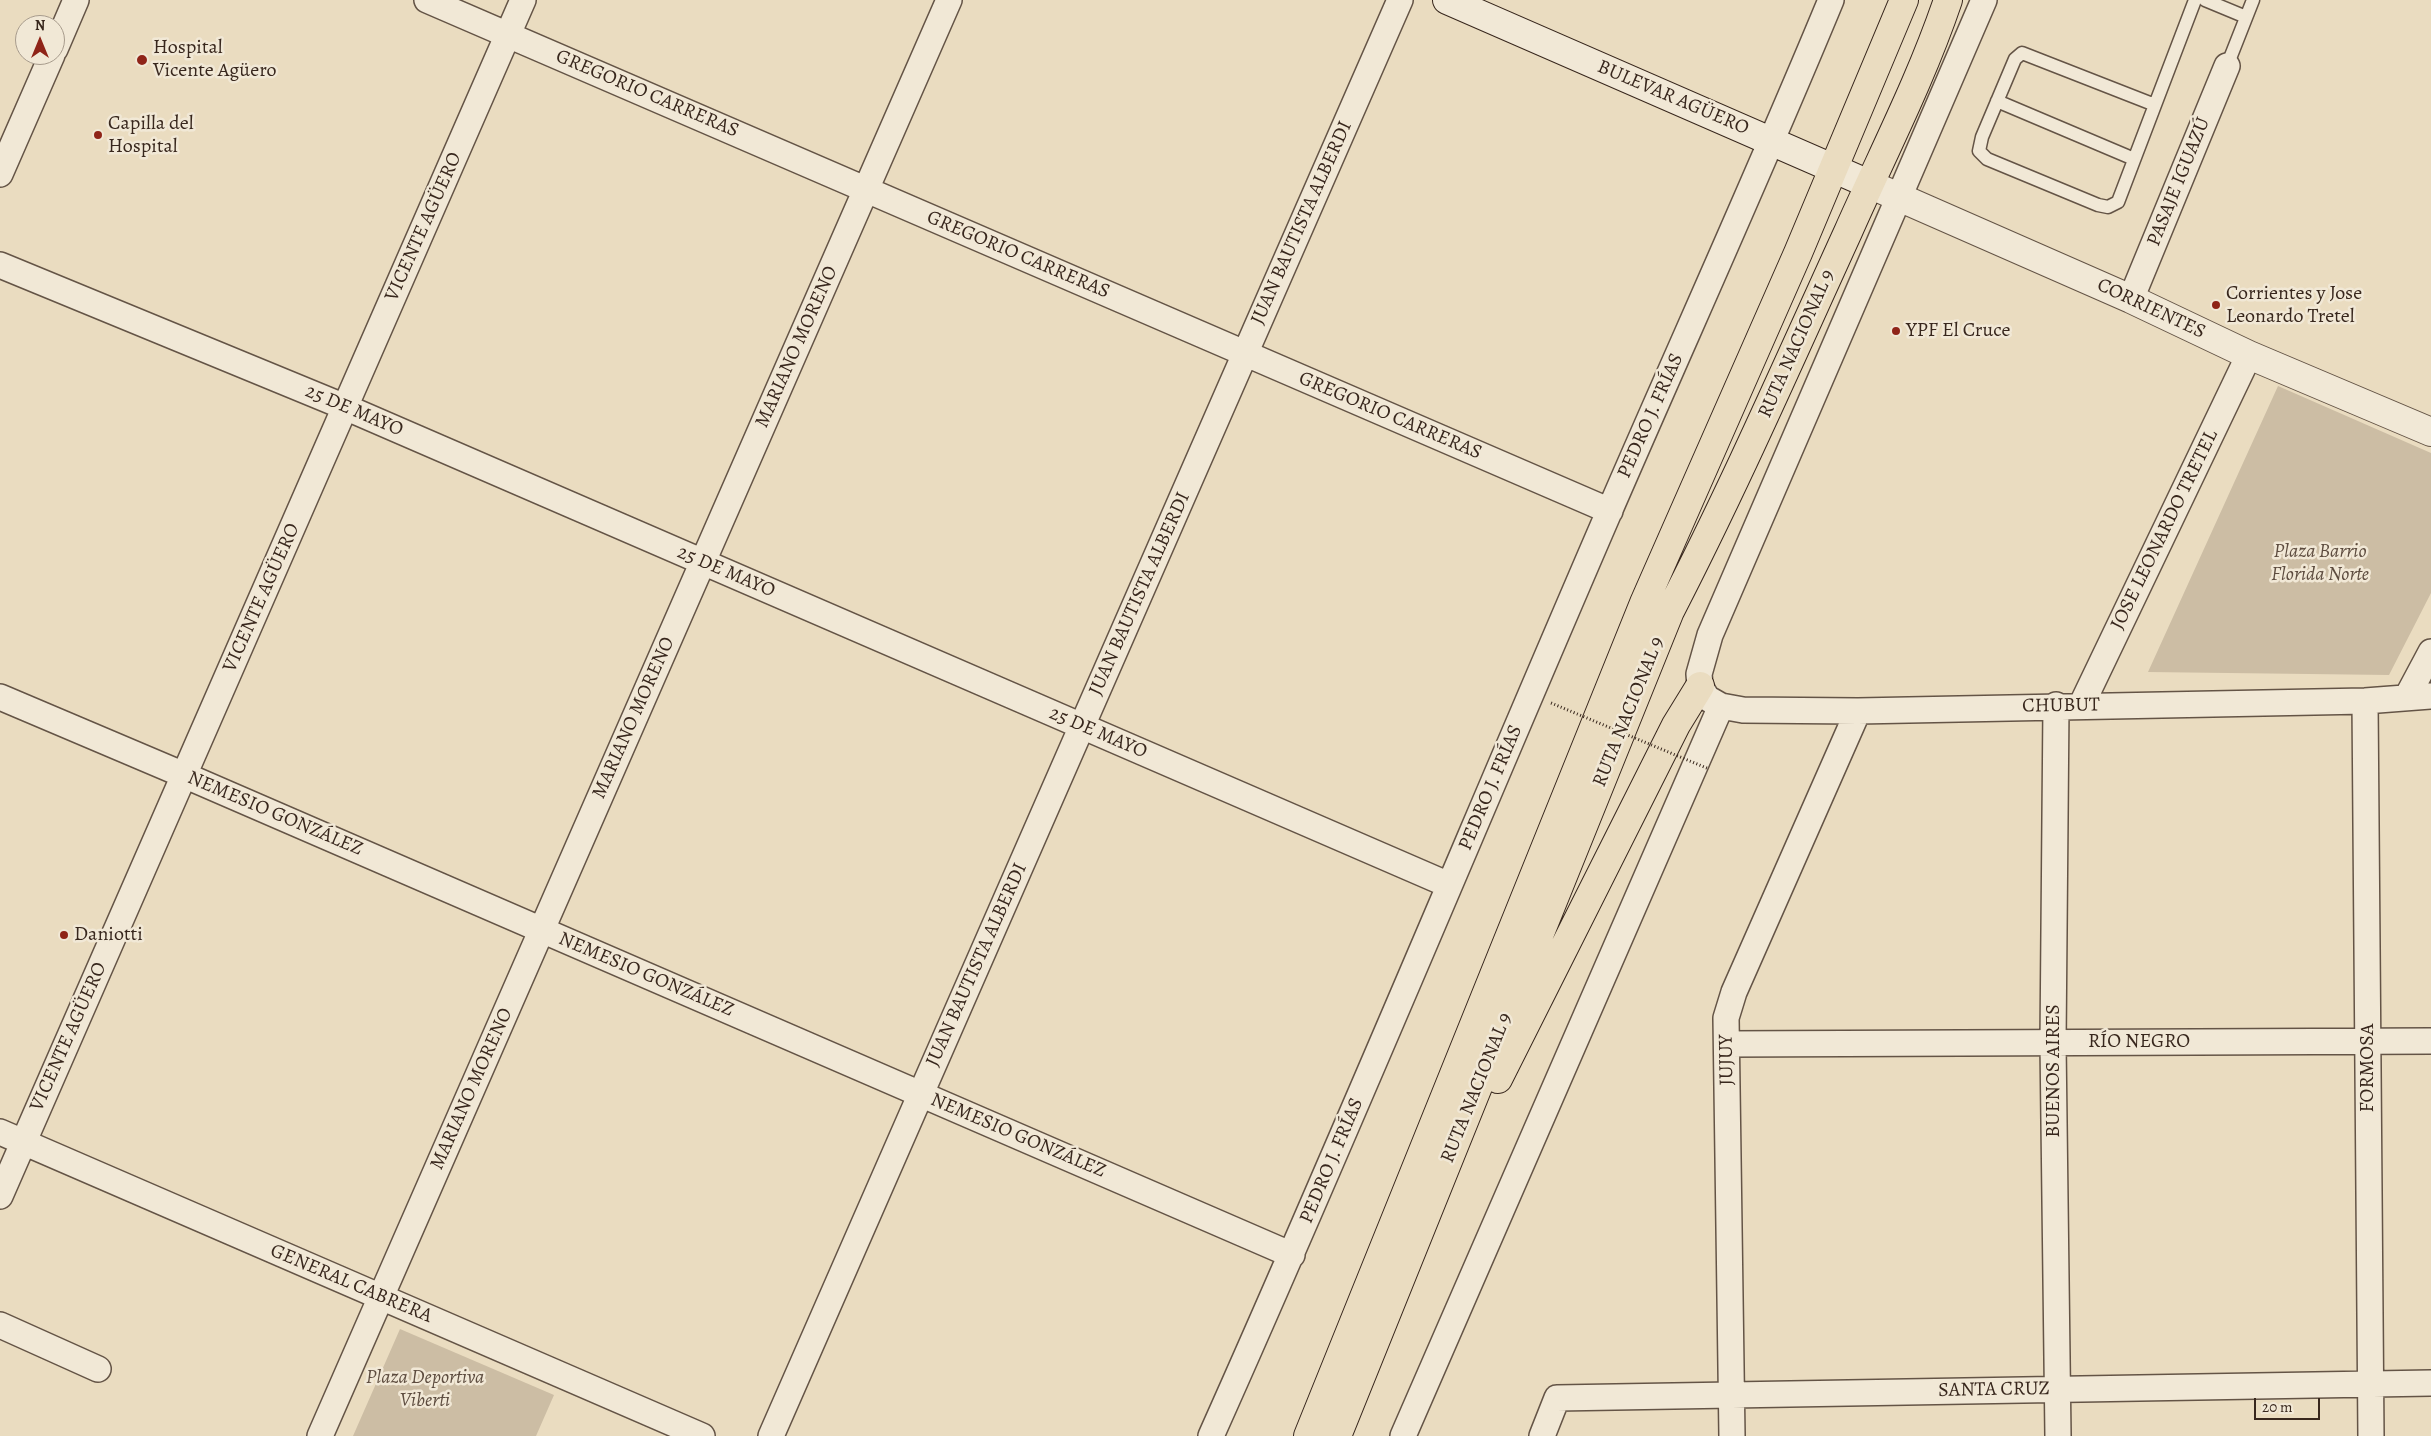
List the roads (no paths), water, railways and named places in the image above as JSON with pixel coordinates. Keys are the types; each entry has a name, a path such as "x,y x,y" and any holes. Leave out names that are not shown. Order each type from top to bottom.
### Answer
{"highway":[{"name":"RUTA NACIONAL 9","path":"1308,1435 1636,622 1834,169 1904,0"},
{"name":"RUTA NACIONAL 9","path":"1336,1436 1670,611 1722,510 1904,110 1938,30 1948,0"},
{"path":"1438,1184 1501,1073 1676,725 1700,686"},
{"path":"1343,1436 1352,1396"}],"street":[{"path":"65,26 76,0"},
{"name":"GREGORIO CARRERAS","path":"427,0 1610,511"},
{"name":"VICENTE AGÜERO","path":"0,1196 523,0"},
{"name":"MARIANO MORENO","path":"320,1436 949,0"},
{"name":"JUAN BAUTISTA ALBERDI","path":"771,1436 1400,0"},
{"name":"BULEVAR AGÜERO","path":"1447,0 1773,141 1898,198"},
{"name":"PEDRO J. FRÍAS","path":"1211,1436 1292,1254 1610,511 1773,141 1831,0"},
{"path":"1403,1436 1721,706 1707,698 1700,686 1699,674 1710,635 1984,0"},
{"path":"0,174 48,65"},
{"name":"PASAJE IGUAZÚ","path":"2131,299 2226,66"},
{"name":"CORRIENTES","path":"1898,198 2131,299 2250,355 2431,432"},
{"name":"25 DE MAYO","path":"0,264 345,407 1449,885"},
{"name":"JOSE LEONARDO TRETEL","path":"2081,706 2250,355"},
{"path":"2419,697 2431,652"},
{"name":"NEMESIO GONZÁLEZ","path":"0,697 1292,1254"},
{"name":"CHUBUT","path":"1721,706 1743,710 1858,711 2056,705 2365,701 2419,697"},
{"name":"FORMOSA","path":"2365,701 2371,1436"},
{"name":"BUENOS AIRES","path":"2056,705 2053,1043 2058,1436"},
{"name":"JUJUY","path":"1732,1436 1726,1018 1734,992 1858,711"},
{"name":"RÍO NEGRO","path":"1727,1044 2431,1041"},
{"name":"GENERAL CABRERA","path":"0,1132 702,1436"},
{"path":"0,1325 98,1369"},
{"name":"SANTA CRUZ","path":"1542,1436 1557,1398 2431,1383"}],"lane":[{"path":"2154,106 2022,53 2015,59 1982,136 1979,151 1987,159 2108,207 2118,202 2195,0"},
{"path":"2205,0 2246,18"},
{"path":"2226,66 2254,0"},
{"path":"1998,101 2134,159"}],"place":[{"name":"Hospital Vicente Agüero","path":"142,60"},
{"name":"Capilla del Hospital","path":"98,135"},
{"name":"Corrientes y Jose Leonardo Tretel","path":"2216,305"},
{"name":"YPF El Cruce","path":"1896,331"},
{"name":"Daniotti","path":"64,935"}],"park label":[{"name":"Plaza Barrio Florida Norte","path":"2320,564"},
{"name":"Plaza Deportiva Viberti","path":"425,1390"}]}
